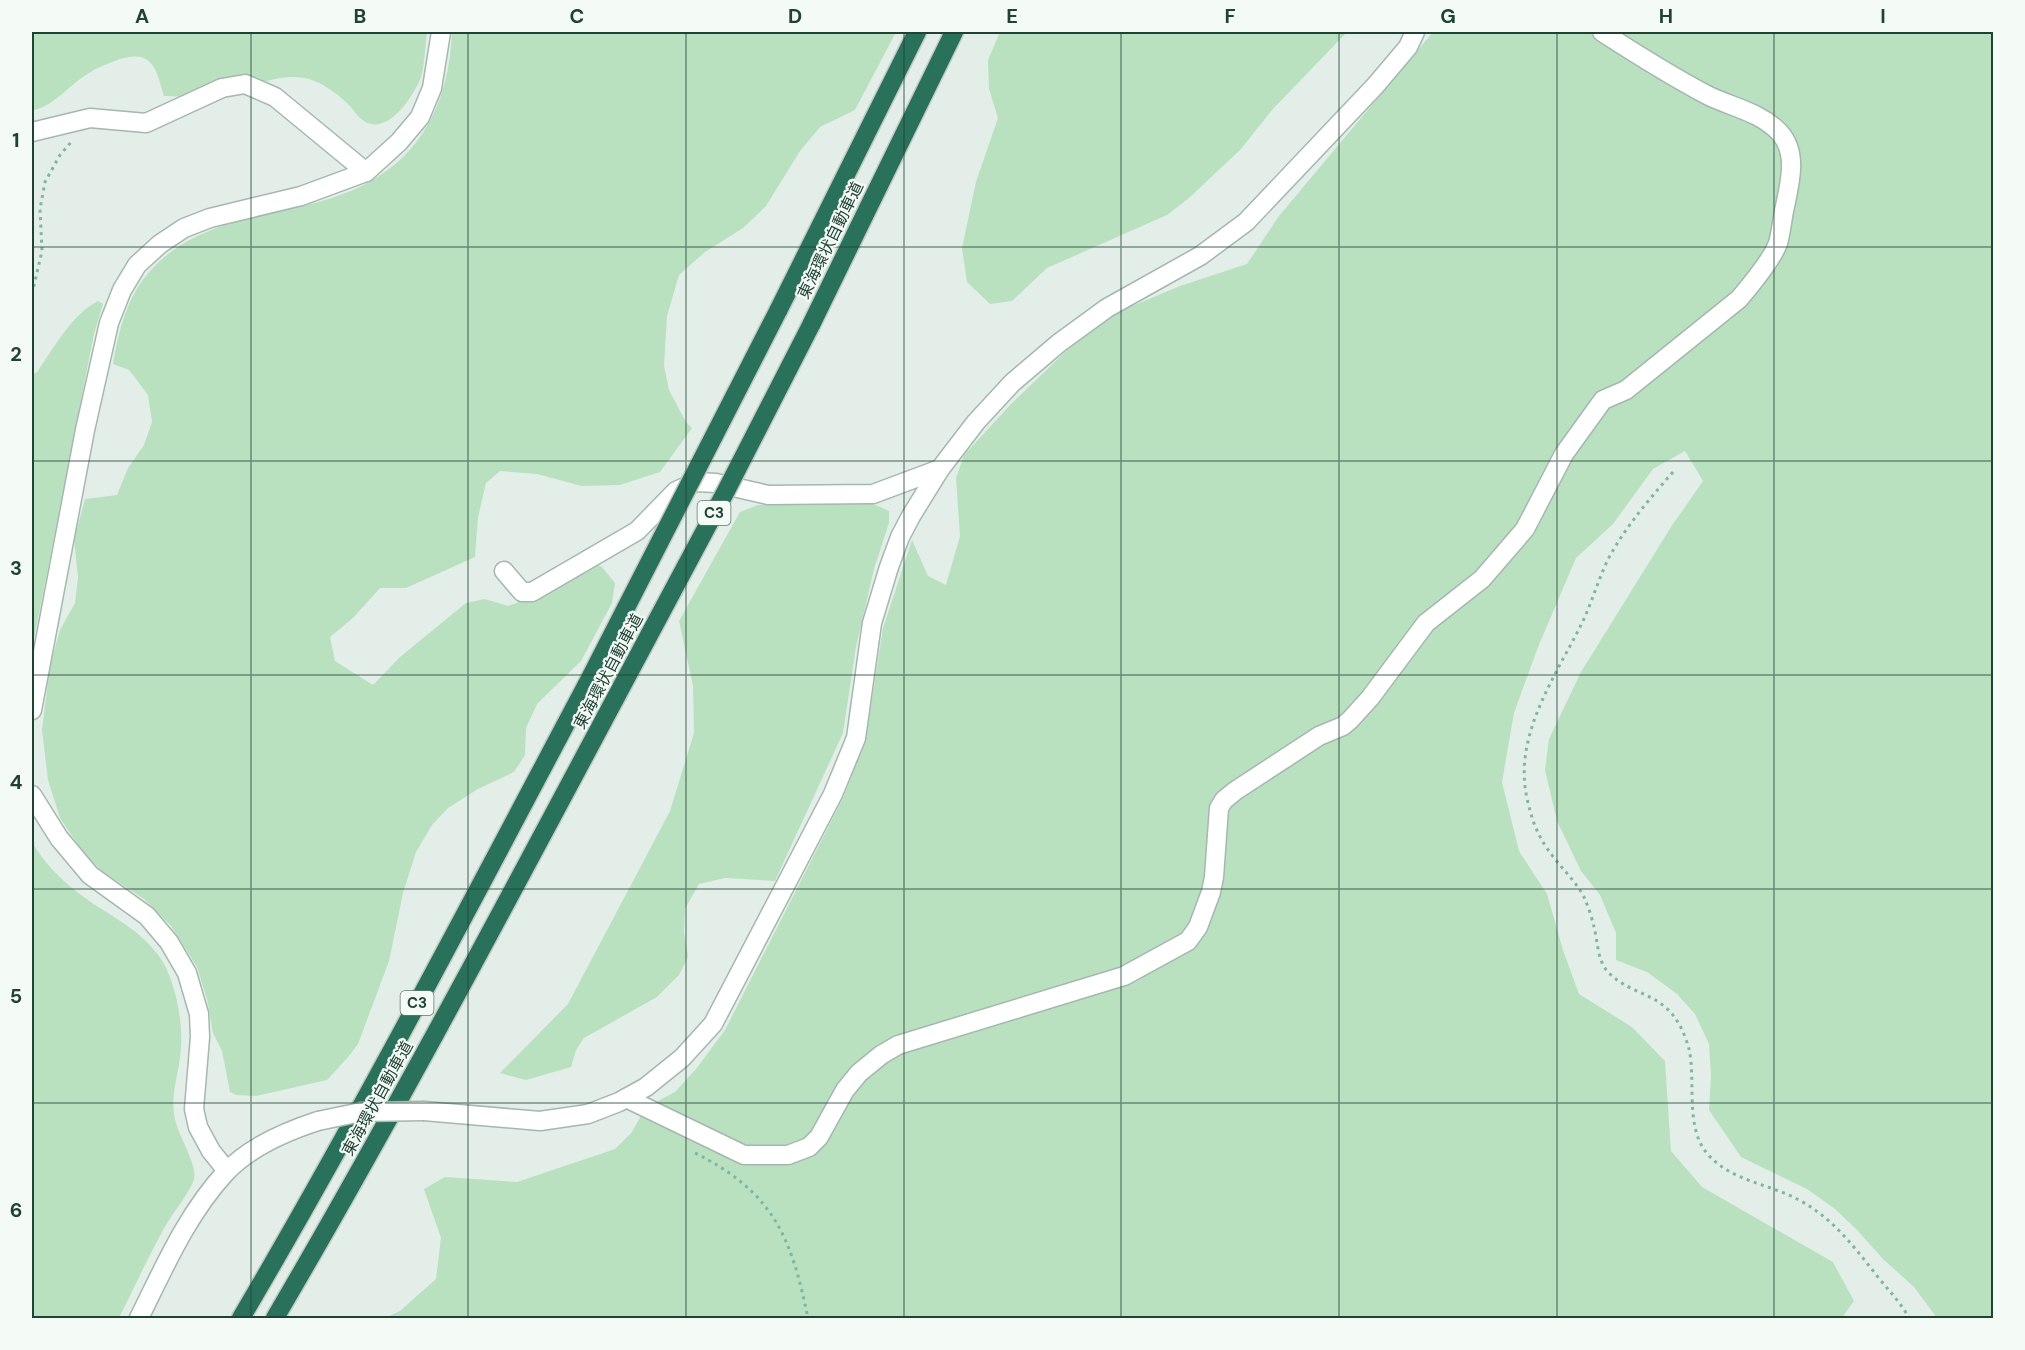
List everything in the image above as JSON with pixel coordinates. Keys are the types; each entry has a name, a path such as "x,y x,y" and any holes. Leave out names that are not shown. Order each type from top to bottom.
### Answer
{"highway":[{"name":"東海環状自動車道","path":"241,1318 288,1238 379,1072 587,684 778,311 917,32"},
{"name":"東海環状自動車道","path":"275,1318 490,933 726,490 811,325 954,32"}],"street":[{"path":"32,710 85,430 108,323 122,290 137,265 160,244 184,228 210,218 301,196 366,172 399,142 420,117 432,88 441,32"},
{"path":"139,1318 180,1237 227,1171 260,1146 290,1130 318,1121 361,1112 424,1111 540,1121 588,1114 646,1087 682,1058 713,1024 833,794 856,738 872,623 889,567 911,516 940,470 976,422 1012,383 1059,343 1107,308 1200,256 1246,222 1376,86 1408,47 1415,32"},
{"path":"626,1098 744,1155 778,1156 799,1152 809,1147 819,1137 845,1090 859,1072 881,1055 898,1046 1124,976 1188,941 1198,927 1211,892 1217,817 1224,800 1319,736 1343,726 1350,720 1370,698 1426,623 1482,579 1525,529 1564,454 1603,400 1626,390 1739,299 1775,249 1791,168 1788,148 1781,134 1754,114 1711,97 1662,72 1602,32"},
{"path":"32,132 90,118 146,123 222,88 245,84 274,97 366,172"},
{"path":"504,571 522,592 532,592 637,531 676,491 696,482 716,483 768,495 873,494 940,470"},
{"path":"32,795 59,838 90,875 147,916 168,942 187,973 199,1014 200,1037 194,1109 198,1126 211,1151 227,1171"}],"path":[{"path":"32,336 32,296 42,251 40,209 45,182 60,155 90,118"},
{"path":"1673,472 1649,499 1613,551 1582,623 1544,693 1530,734 1525,767 1526,794 1535,828 1584,898 1594,927 1598,952 1607,971 1629,987 1666,1006 1680,1025 1689,1049 1691,1093 1697,1134 1705,1151 1722,1167 1738,1176 1798,1199 1819,1213 1857,1249 1903,1306 1909,1318"},
{"path":"686,1148 722,1167 744,1182 765,1205 787,1241 798,1269 808,1318"}],"green space":[{"path":"32,32 427,32 421,77 408,101 387,121 371,124 359,117 332,91 318,82 303,78 286,77 216,96 164,96 155,70 146,59 140,57 120,59 98,68 46,106 32,110"},
{"path":"452,32 896,32 855,110 820,127 800,151 766,206 743,228 705,252 679,275 667,316 664,366 669,390 686,422 692,428 660,472 620,485 582,486 537,474 500,471 486,483 478,517 475,557 406,588 380,588 354,617 330,637 335,661 373,685 400,657 466,603 485,599 508,606 532,597 596,564 602,567 615,583 612,603 581,661 537,704 526,728 525,755 514,772 478,789 448,808 432,825 416,852 403,893 389,961 358,1044 327,1080 256,1096 236,1095 230,1092 222,1051 213,1033 207,999 197,967 171,926 144,899 103,872 84,854 60,818 48,780 42,730 50,666 60,630 75,603 78,577 74,540 85,499 117,495 128,468 144,445 152,422 148,395 129,370 113,364 125,313 143,279 170,253 189,240 231,223 322,201 352,190 378,177 400,160 418,140 432,117 442,92 449,63"},
{"path":"1000,32 1347,32 1272,110 1241,149 1189,198 1167,215 1047,268 1012,301 990,304 967,282 962,248 976,182 998,118 989,89 988,60"},
{"path":"1433,32 1993,32 1993,1318 1937,1318 1914,1287 1883,1259 1835,1209 1807,1189 1741,1157 1709,1110 1711,1075 1709,1044 1695,1014 1677,994 1647,972 1616,960 1616,933 1600,895 1581,871 1557,821 1545,770 1549,739 1581,672 1671,527 1703,481 1685,451 1653,469 1613,524 1576,558 1538,647 1514,713 1502,782 1519,851 1547,894 1563,950 1579,994 1632,1027 1665,1061 1671,1151 1702,1187 1833,1262 1854,1301 1842,1318 385,1318 400,1311 436,1279 441,1238 424,1189 445,1177 517,1182 615,1149 632,1132 643,1112 654,1103 675,1092 696,1069 725,1030 844,796 866,738 883,628 912,540 928,576 946,585 960,536 956,478 964,455 1011,404 1064,353 1113,314 1180,286 1247,264 1279,216"},
{"path":"98,301 103,304 94,334 32,649 32,375 37,372 71,323"},
{"path":"869,502 889,511 889,523 874,569 856,647 843,733 775,881 725,878 699,884 685,909 684,932 688,957 679,975 657,997 584,1038 576,1050 571,1067 526,1080 500,1073 568,1004 670,811 694,733 693,686 679,621 740,512 758,505"},
{"path":"32,842 46,862 71,887 130,928 150,945 165,965 174,988 179,1013 181,1047 174,1096 174,1114 178,1130 190,1156 194,1179 160,1236 119,1318 32,1318"}]}
